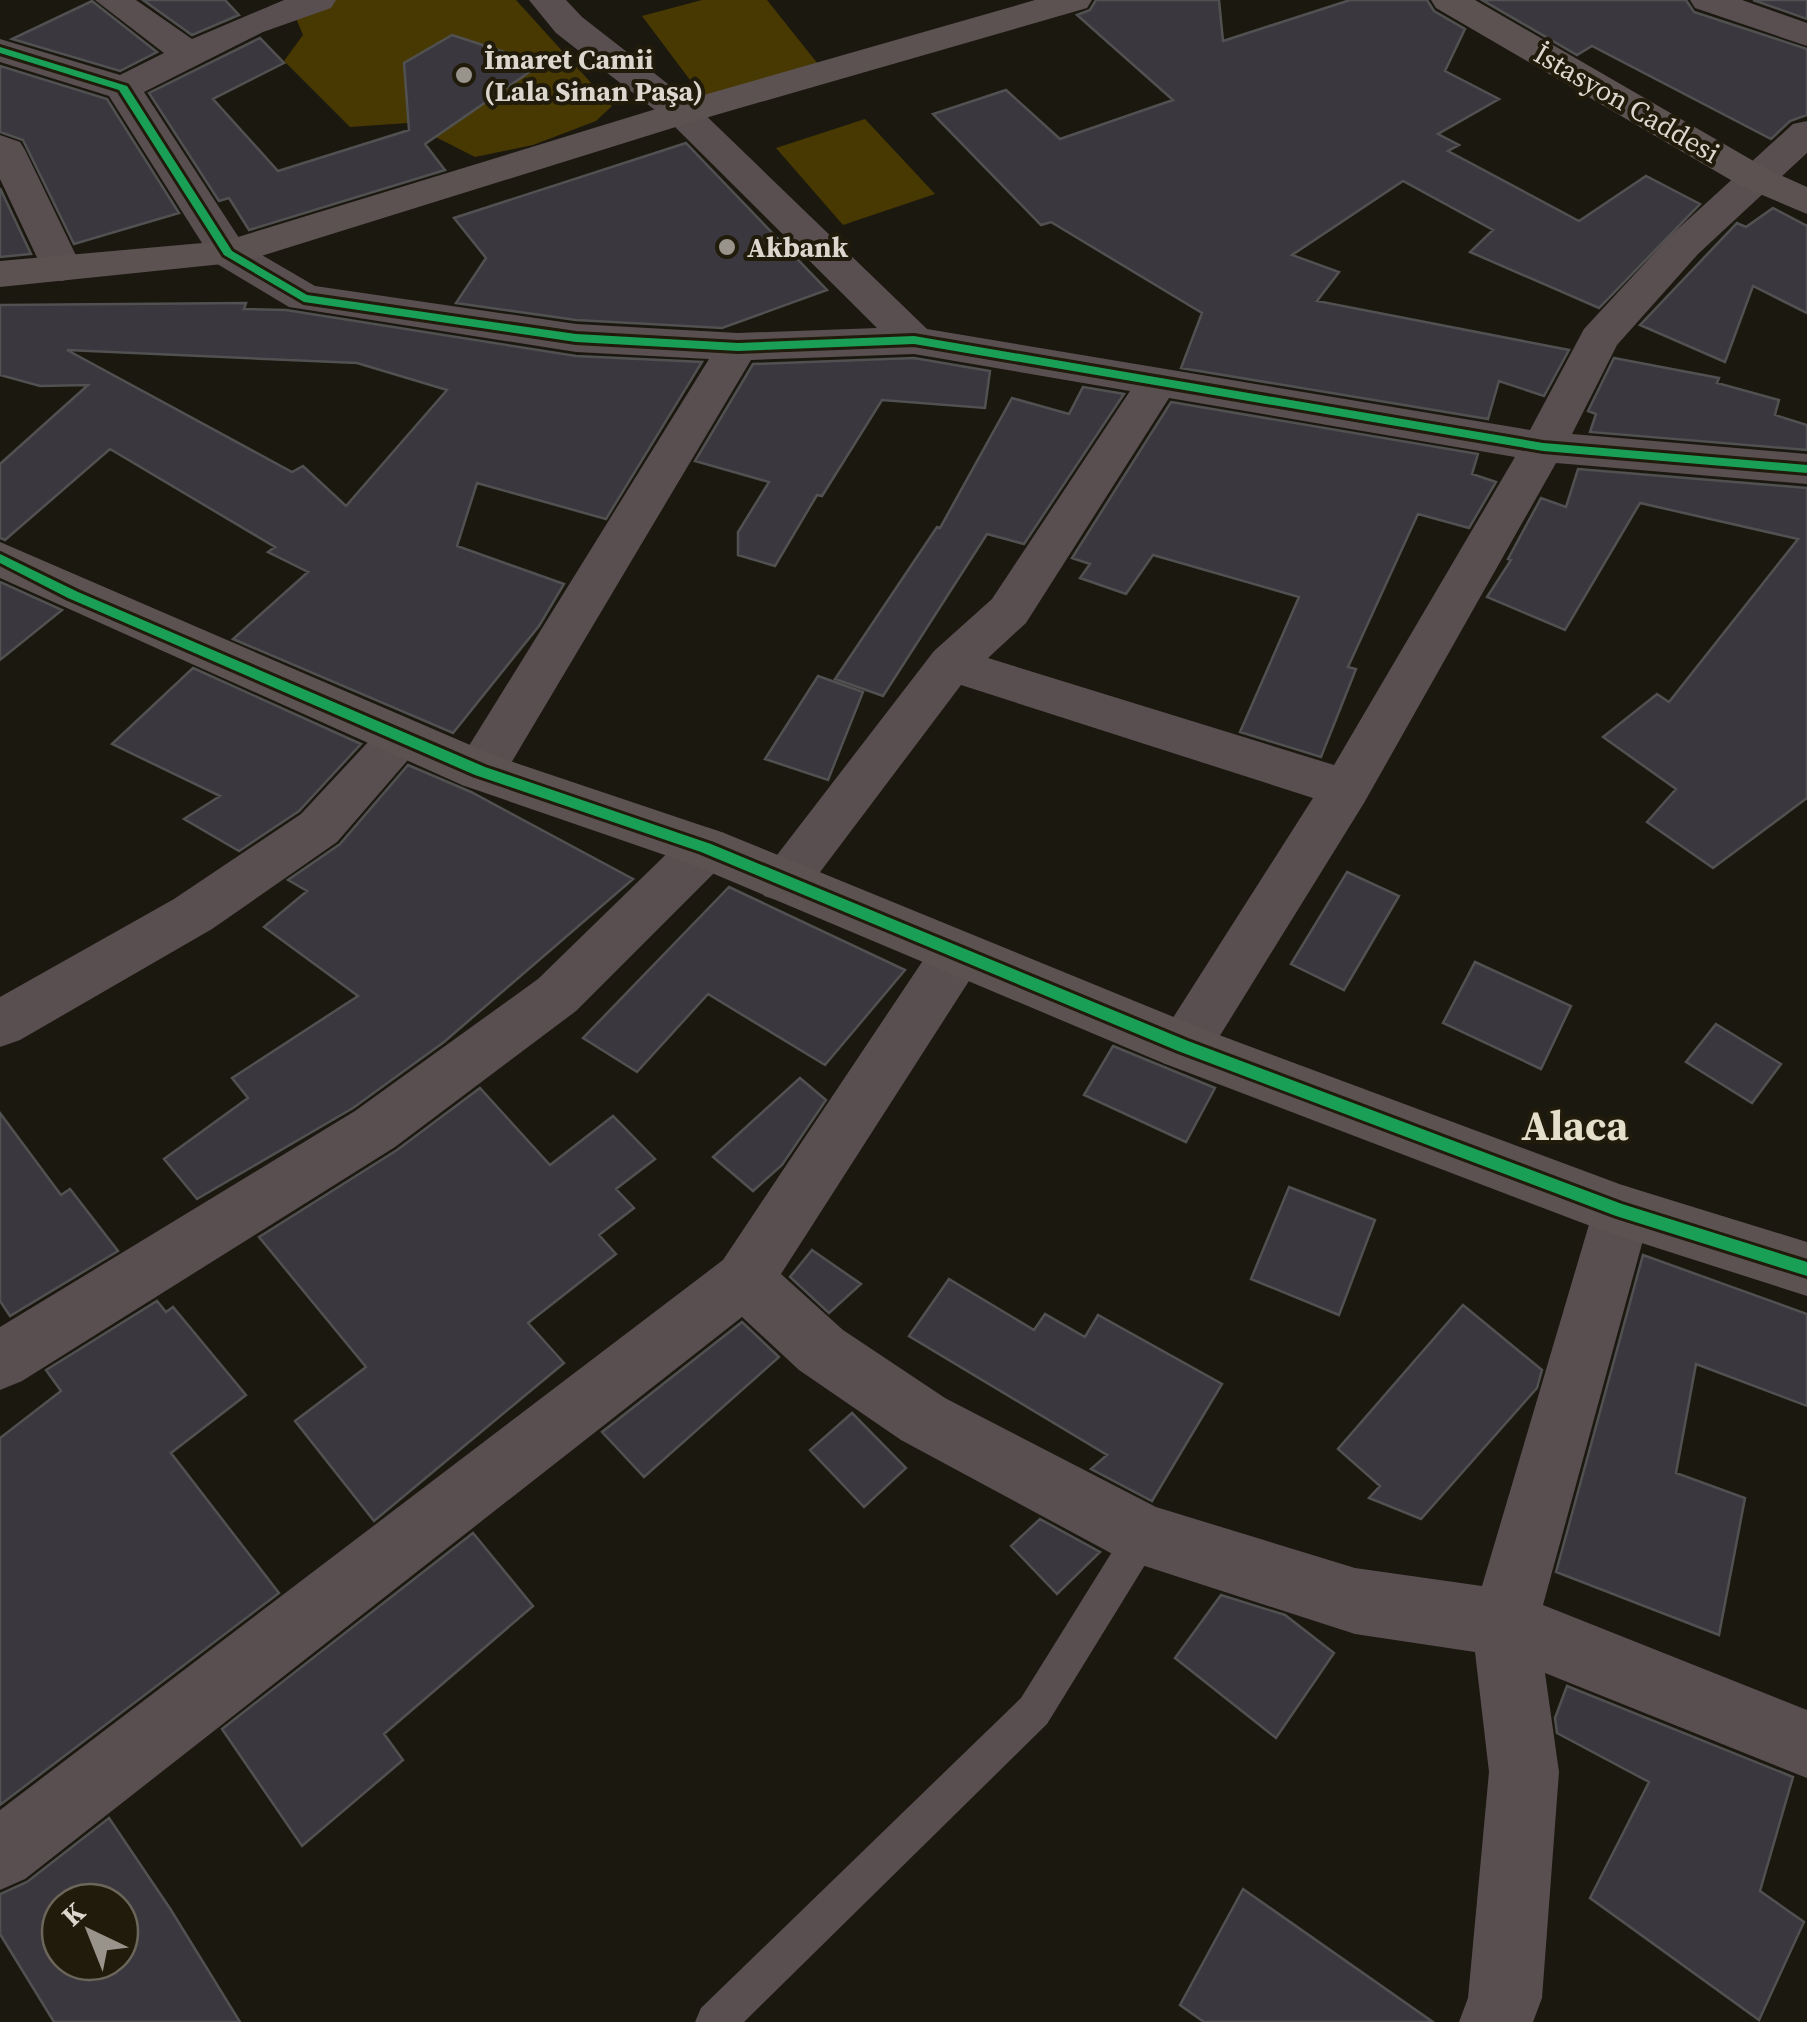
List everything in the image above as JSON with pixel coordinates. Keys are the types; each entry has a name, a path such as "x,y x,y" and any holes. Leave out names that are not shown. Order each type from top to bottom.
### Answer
{"street":[{"path":"113,0 188,52"},
{"path":"123,88 188,52 250,10 318,0"},
{"path":"546,0 569,26 682,113 914,340"},
{"path":"0,274 228,253 682,113 1074,0"},
{"name":"İstasyon Caddesi","path":"1449,0 1755,178 1807,202"},
{"path":"1708,0 1807,35"},
{"path":"0,50 123,88 228,253 304,298 576,338 738,347 914,340 1543,447 1807,469"},
{"path":"1184,1046 1346,790 1543,447 1599,339 1684,244 1807,132"},
{"path":"0,147 6,150 62,268"},
{"path":"480,771 738,347"},
{"path":"783,880 951,664 1009,611 1157,384"},
{"path":"0,558 73,595 480,771 706,848 1184,1046 1622,1211 1807,1270"},
{"path":"951,664 1346,790"},
{"path":"0,1024 193,914 319,828 402,739"},
{"path":"0,1361 390,1118 557,995 706,848"},
{"path":"0,1854 744,1279 957,954"},
{"path":"1514,2014 1524,1772 1504,1623 1622,1211"},
{"path":"744,1279 821,1350 923,1419 1023,1468 1142,1535 1355,1601 1504,1623 1807,1744"}],"lane":[{"path":"715,2022 1034,1711 1142,1535"}],"shaded area":[{"path":"334,0 516,0 612,106 596,121 533,145 475,157 408,123 350,127 284,61 303,35 293,11"},
{"path":"702,0 767,0 818,64 702,96 642,16"},
{"path":"865,119 935,194 843,225 776,148"}],"building":[{"path":"143,0 225,0 239,15 192,35"},
{"path":"1096,0 1219,0 1223,41 1350,0 1427,0 1434,11 1465,29 1445,71 1499,99 1438,134 1459,145 1448,151 1579,221 1646,176 1700,204 1599,308 1470,252 1493,230 1403,181 1292,255 1339,272 1317,301 1569,350 1544,396 1499,381 1488,419 1181,368 1202,313 1051,222 1041,225 933,114 1006,90 1060,139 1173,100 1077,15 1090,10"},
{"path":"1482,0 1686,0 1694,12 1807,49 1807,115 1790,121 1771,139 1592,46 1577,55"},
{"path":"1753,0 1807,0 1807,19"},
{"path":"92,1 157,52 120,71 12,39"},
{"path":"452,35 541,64 425,144 445,170 249,230 229,198 219,201 149,93 260,38 284,63 213,99 278,171 409,130 404,63"},
{"path":"0,66 107,99 179,213 74,244 23,140 0,132"},
{"path":"686,143 827,290 722,328 576,320 456,303 486,258 454,218"},
{"path":"0,188 31,254 0,257"},
{"path":"1773,208 1807,226 1807,313 1753,286 1725,362 1640,325 1737,223 1746,227"},
{"path":"246,303 244,309 286,310 576,356 702,362 606,519 477,483 457,546 564,584 539,626 453,733 233,639 308,572 268,552 275,547 110,449 5,540 0,538 0,464 88,385 40,386 0,375 0,305","holes":["67,350 357,363 447,390 346,506 303,466 292,472"]},
{"path":"914,358 990,371 985,408 882,400 822,496 817,495 775,566 738,555 738,532 769,482 695,461 753,364"},
{"path":"1614,358 1719,378 1717,383 1779,400 1775,415 1807,425 1807,450 1590,432 1596,414 1588,411"},
{"path":"1083,387 1124,394 1024,544 987,534 883,696 835,679 937,527 940,528 1012,398 1069,414"},
{"path":"1171,402 1478,454 1472,474 1496,482 1469,528 1418,514 1348,667 1356,669 1321,757 1240,732 1299,597 1153,555 1126,594 1080,578 1090,564 1072,558"},
{"path":"1578,469 1807,488 1807,798 1713,868 1647,822 1676,789 1603,737 1657,694 1669,702 1798,539 1640,503 1565,630 1487,597 1511,560 1508,559 1541,498 1566,507"},
{"path":"0,582 62,610 0,660"},
{"path":"193,668 361,744 299,811 239,851 184,819 220,796 112,744"},
{"path":"818,676 863,692 828,780 765,759"},
{"path":"408,765 471,792 633,879 444,1042 353,1108 197,1199 164,1159 248,1098 232,1078 358,996 264,927 307,891 288,880 340,844"},
{"path":"1347,872 1399,896 1344,990 1291,964"},
{"path":"729,887 905,970 825,1065 708,994 637,1072 583,1038"},
{"path":"1475,962 1571,1006 1541,1069 1443,1023"},
{"path":"1716,1024 1781,1064 1752,1103 1686,1062"},
{"path":"1113,1046 1215,1088 1186,1142 1084,1095"},
{"path":"800,1078 826,1100 782,1165 753,1191 713,1157"},
{"path":"480,1088 550,1165 613,1116 655,1159 616,1189 634,1208 599,1235 616,1254 528,1323 564,1363 374,1521 295,1421 366,1367 259,1237 397,1150"},
{"path":"0,1113 61,1195 70,1189 118,1251 10,1316 0,1301"},
{"path":"1289,1187 1375,1220 1339,1315 1251,1279"},
{"path":"812,1250 861,1284 829,1313 790,1277"},
{"path":"1643,1255 1807,1314 1807,1406 1696,1364 1676,1473 1745,1498 1719,1635 1556,1572"},
{"path":"949,1279 1034,1330 1045,1314 1085,1337 1098,1315 1222,1384 1152,1501 1091,1469 1107,1455 909,1336"},
{"path":"157,1301 166,1312 173,1307 246,1395 171,1453 279,1593 0,1805 0,1438 61,1391 46,1370"},
{"path":"1463,1305 1542,1370 1537,1388 1421,1519 1369,1498 1380,1486 1338,1449"},
{"path":"742,1322 779,1357 644,1477 602,1432"},
{"path":"852,1413 906,1468 864,1507 810,1450"},
{"path":"1040,1519 1100,1552 1057,1594 1011,1546"},
{"path":"473,1533 533,1606 384,1734 403,1760 302,1846 222,1729"},
{"path":"1221,1595 1285,1615 1334,1653 1276,1738 1175,1658"},
{"path":"1567,1686 1793,1777 1760,1891 1804,1922 1759,2020 1590,1898 1649,1782 1557,1733 1555,1718"},
{"path":"109,1818 240,2022 54,2022 0,1934 0,1894 27,1882"},
{"path":"1243,1889 1433,2022 1204,2022 1180,2005"}],"cycle path":[{"path":"0,50 123,88 228,253 304,298 576,338 738,347 914,340 1543,447 1807,469"},
{"path":"0,558 73,595 480,771 706,848 1183,1046 1622,1211 1807,1269"}],"place":[{"name":"İmaret Camii (Lala Sinan Paşa)","path":"464,75"},
{"name":"Akbank","path":"727,247"}],"district":[{"name":"Alaca","path":"1575,1125"}]}
